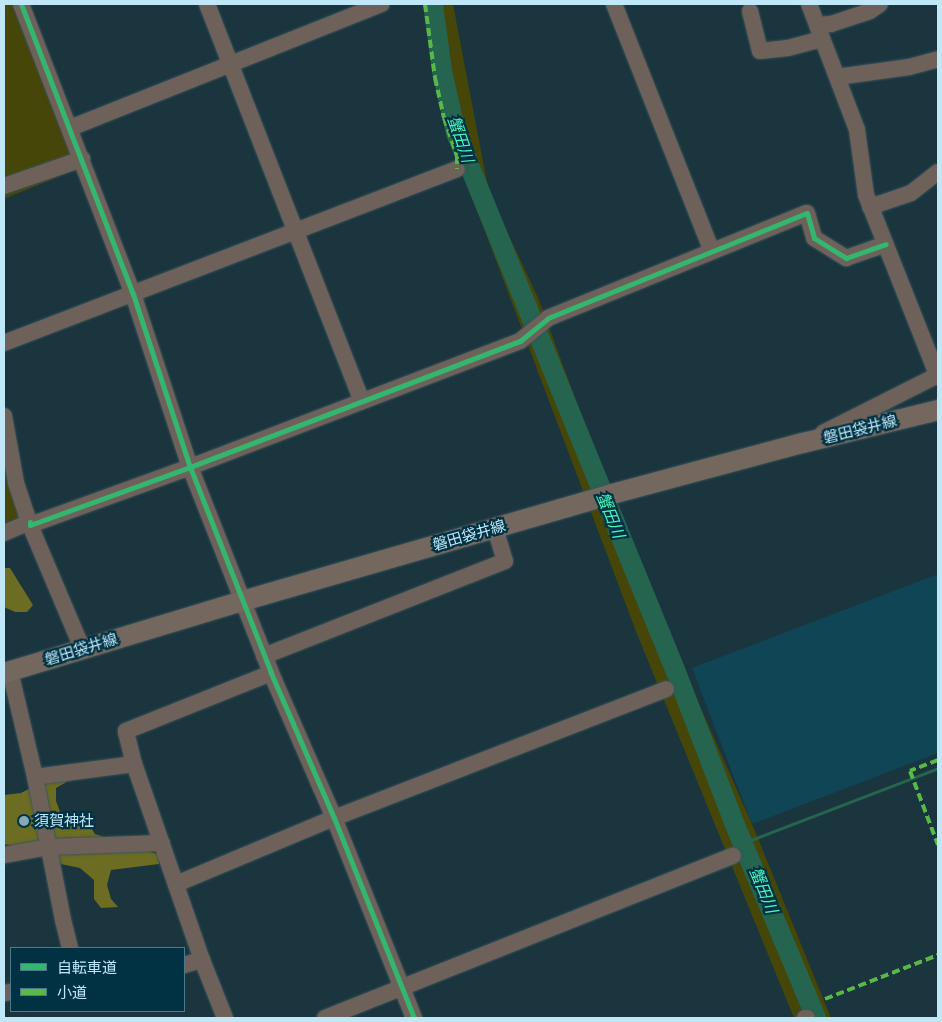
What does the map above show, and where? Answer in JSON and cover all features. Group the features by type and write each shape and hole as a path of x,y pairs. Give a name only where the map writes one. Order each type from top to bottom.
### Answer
{"main road":[{"name":"磐田袋井線","path":"7,672 242,600 612,494 803,443 938,410"}],"street":[{"path":"21,4 133,294 190,468 264,656 334,818 414,1018"},
{"path":"207,4 362,401"},
{"path":"70,128 230,62 381,4"},
{"path":"614,4 712,251"},
{"path":"803,443 938,376 870,207 866,195 858,130 808,4"},
{"path":"750,11 760,51 788,48 820,32 831,24 870,11 880,4"},
{"path":"837,78 909,67 938,60"},
{"path":"4,186 82,159"},
{"path":"4,344 296,229 457,169"},
{"path":"870,207 911,193 938,172"},
{"path":"4,533 190,468 520,341 548,318 807,213 814,238 846,258 886,244"},
{"path":"4,416 5,439 16,484 30,523 82,648"},
{"path":"264,656 505,561 495,528"},
{"path":"7,672 35,776 70,947"},
{"path":"225,1018 202,960 134,764 126,731 271,673"},
{"path":"176,884 334,818 666,689"},
{"path":"35,776 134,764"},
{"path":"4,855 49,847 162,843"},
{"path":"325,1018 733,856"},
{"path":"185,965 202,960"}],"shaded area":[{"path":"4,4 20,4 85,166 4,199"},
{"path":"426,4 453,4 489,193 539,300 629,545 755,831 831,1018 794,1018 637,634 457,157 444,116"},
{"path":"4,439 23,516 4,524"},
{"path":"4,568 10,568 33,605 27,612 15,612 4,607"},
{"path":"938,574 938,753 752,824 692,668"},
{"path":"70,780 56,788 56,801 62,817 86,820 95,834 160,855 159,864 111,870 107,885 111,899 118,907 101,908 94,899 94,880 80,868 61,864 57,854 4,844 4,795 21,793 37,785"}],"waterway":[{"name":"蟹田川","path":"433,4 442,71 456,133 676,672 735,825 816,1018"},
{"path":"743,843 938,768"}],"marked path":[{"path":"425,4 435,78 444,118 457,156 457,169"},
{"path":"938,760 910,771 938,845"},
{"path":"825,999 938,955"}],"cycle path":[{"path":"21,4 133,294 190,467 271,673 334,818 414,1018"},
{"path":"30,522 30,525 190,467 520,341 548,318 807,213 814,238 846,258 886,244"}],"place":[{"name":"須賀神社","path":"24,821"}]}
